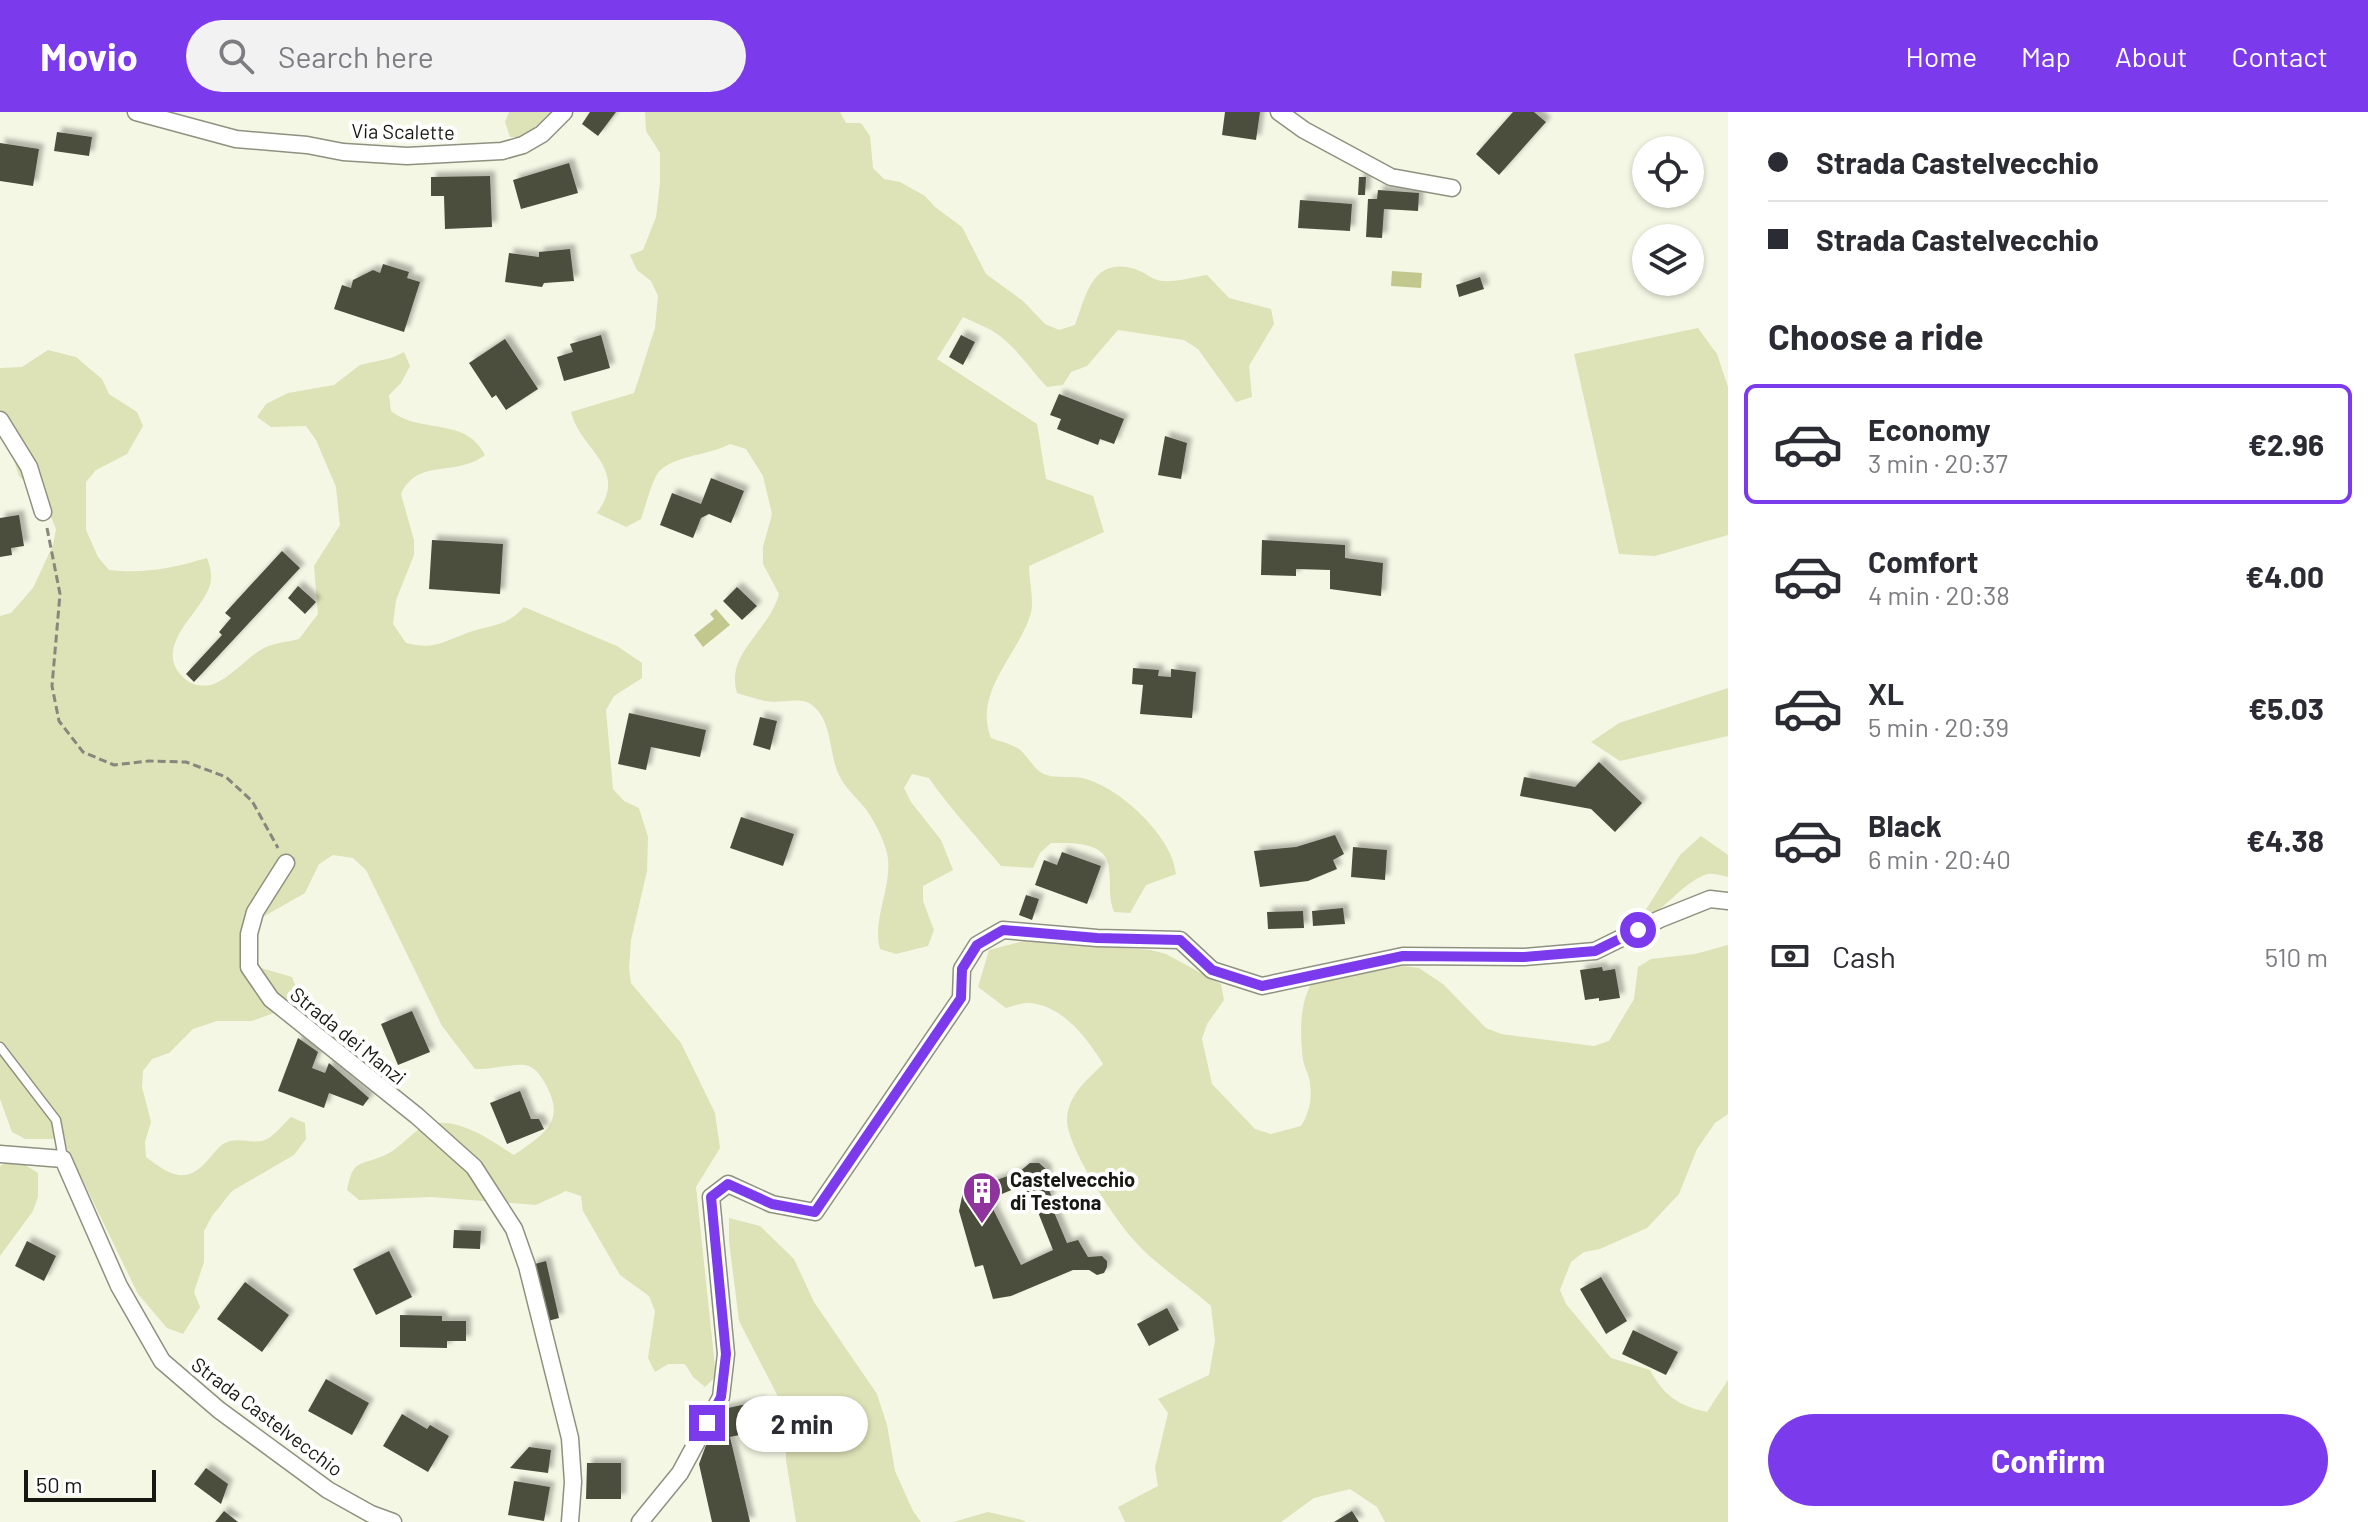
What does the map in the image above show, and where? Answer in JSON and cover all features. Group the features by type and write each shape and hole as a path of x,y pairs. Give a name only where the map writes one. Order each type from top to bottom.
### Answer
{"street":[{"name":"Via Scalette","path":"136,112 236,139 407,156 502,151 523,145 542,134 564,112"},
{"path":"1279,112 1304,130 1391,177 1452,188"},
{"path":"0,420 29,467 43,512"},
{"name":"Strada dei Manzi","path":"286,863 255,912 249,934 249,967 261,988 279,1007 417,1116 474,1167 514,1229 527,1266 570,1438 573,1482 570,1522"},
{"path":"640,1522 680,1473 721,1397 726,1354 711,1197 728,1184 772,1204 815,1212 961,998 962,969 977,945 1003,930 1097,938 1180,940 1212,970 1262,986 1403,956 1524,957 1595,951 1710,899 1728,901"},
{"path":"0,1154 63,1159"},
{"name":"Strada Castelvecchio","path":"63,1159 119,1286 162,1361 219,1410 328,1490 371,1514 393,1522"}],"lane":[{"path":"0,1047 56,1120 63,1159"}],"path":[{"path":"43,512 60,594 52,686 59,721 83,752 114,765 149,761 186,762 226,777 252,801 286,863"}],"shaded area":[{"path":"509,112 551,112 525,137 510,137 505,122"},
{"path":"645,112 840,112 846,123 861,123 870,136 873,168 884,179 900,182 925,196 962,227 986,274 1023,301 1045,324 1059,330 1075,325 1087,291 1100,273 1121,266 1163,281 1207,275 1229,298 1271,309 1274,324 1249,366 1252,397 1236,402 1198,349 1184,340 1118,330 1087,366 1071,372 1063,385 1047,387 1004,339 963,317 937,359 1037,424 1046,479 1093,496 1104,532 1029,566 1030,616 992,690 987,721 991,738 1019,749 1040,772 1097,783 1127,802 1155,829 1173,860 1176,874 1146,885 1130,913 1114,912 1107,860 1095,848 1051,843 1040,853 1033,868 1001,866 929,778 912,774 904,788 911,802 941,840 953,870 923,886 923,901 934,930 928,946 896,954 880,949 878,927 887,882 887,853 872,819 839,775 822,717 817,709 804,701 771,702 737,693 735,679 742,654 767,620 779,594 763,564 763,547 772,514 763,476 746,449 730,444 678,460 661,469 649,492 641,519 626,527 597,513 606,497 606,471 571,412 634,393 655,328 658,296 651,281 637,270 630,255 643,250 656,217 660,183 660,153 646,131"},
{"path":"1392,271 1422,273 1421,288 1391,286"},
{"path":"1698,328 1717,354 1728,387 1728,535 1655,556 1619,554 1574,354"},
{"path":"48,350 76,357 102,379 109,394 137,412 143,426 127,454 96,470 86,482 86,530 98,557 109,570 135,571 207,558 211,573 209,588 174,645 176,668 192,683 203,686 214,684 264,648 299,639 318,614 314,566 340,525 336,487 316,440 306,426 271,427 257,417 266,404 288,393 334,385 360,365 404,352 410,366 401,383 389,395 391,411 416,423 466,435 485,455 462,466 427,471 408,483 401,494 414,540 414,555 396,600 393,624 406,643 424,646 438,644 504,622 524,607 617,646 642,663 642,678 614,696 606,710 613,789 624,801 639,808 648,837 647,871 631,940 631,983 681,1043 715,1113 720,1148 696,1187 716,1376 705,1387 693,1377 685,1364 668,1364 655,1372 648,1358 655,1311 649,1296 620,1275 583,1211 581,1196 566,1191 536,1205 431,1197 359,1200 347,1190 358,1165 389,1153 423,1127 435,1123 459,1125 514,1155 542,1134 554,1110 547,1087 532,1068 521,1065 475,1069 442,1026 366,870 353,858 333,855 319,864 305,893 254,922 250,953 261,968 292,977 298,992 293,1006 252,1021 217,1021 193,1029 169,1053 152,1059 143,1071 142,1087 151,1122 145,1142 146,1157 169,1172 191,1174 229,1141 267,1139 291,1117 305,1123 306,1139 294,1155 232,1191 212,1216 204,1231 204,1262 194,1292 200,1307 183,1334 167,1328 138,1294 68,1150 58,1139 25,1139 12,1132 0,1099 0,616 11,613 33,588 53,545 56,529 44,500 19,476 4,429 0,426 0,368 22,367"},
{"path":"716,609 730,625 703,647 694,635 714,619 710,614"},
{"path":"1728,688 1728,736 1620,761 1591,742 1619,723"},
{"path":"1701,836 1728,855 1728,877 1710,874 1700,877 1647,919 1638,924 1633,921 1647,908 1680,855"},
{"path":"1024,941 1151,950 1166,954 1221,984 1224,1000 1207,1024 1202,1039 1212,1084 1255,1129 1271,1134 1301,1126 1309,1109 1310,1084 1303,1060 1301,1031 1302,1011 1311,984 1403,966 1419,968 1443,984 1486,1028 1501,1034 1594,1046 1609,1041 1634,999 1638,967 1651,959 1695,954 1728,945 1728,1114 1715,1123 1697,1149 1679,1194 1647,1228 1600,1249 1584,1252 1571,1262 1560,1290 1566,1304 1611,1358 1650,1370 1661,1387 1680,1403 1707,1412 1728,1380 1728,1522 1385,1522 1377,1507 1350,1489 1314,1498 1281,1522 1125,1522 1118,1507 1158,1486 1155,1468 1168,1413 1158,1399 1209,1375 1215,1341 1211,1306 1131,1237 1113,1214 1074,1146 1067,1119 1068,1110 1079,1088 1103,1064 1090,1044 1073,1025 1054,1011 1028,1003 1006,1008 978,987 989,950"},
{"path":"22,1163 38,1173 38,1197 33,1211 0,1256 0,1166"},
{"path":"729,1218 760,1226 794,1259 814,1302 877,1394 887,1425 895,1471 921,1522 796,1522 786,1460 786,1412 739,1321"},
{"path":"988,1512 1022,1520 1026,1522 953,1522"}],"building":[{"path":"590,112 616,112 598,136 582,124"},
{"path":"1225,112 1260,112 1256,140 1222,135"},
{"path":"1513,112 1534,112 1546,122 1499,175 1476,154"},
{"path":"57,132 92,137 89,156 54,151"},
{"path":"0,143 39,149 33,186 0,181"},
{"path":"569,163 578,193 521,209 513,180"},
{"path":"490,176 492,227 445,229 444,196 431,196 431,177"},
{"path":"1359,177 1366,177 1365,195 1358,195"},
{"path":"1378,190 1419,193 1418,211 1384,209 1382,238 1366,237 1368,199 1377,199"},
{"path":"1300,200 1352,204 1350,231 1298,228"},
{"path":"570,249 574,281 544,283 542,287 505,282 509,253 539,257 539,252"},
{"path":"383,264 409,272 407,278 420,282 404,332 334,309 342,285 351,288 353,280 373,270 380,273"},
{"path":"1480,277 1484,289 1459,297 1456,285"},
{"path":"601,335 610,368 564,381 557,357 573,352 570,344"},
{"path":"961,335 975,342 963,365 949,357"},
{"path":"505,339 538,389 506,410 496,395 492,398 469,363"},
{"path":"1059,394 1124,419 1114,444 1100,439 1098,445 1057,429 1061,419 1050,415"},
{"path":"1165,436 1187,443 1181,479 1158,475"},
{"path":"711,478 744,491 731,523 709,514 701,518 693,538 660,525 672,493 701,504"},
{"path":"19,515 24,546 11,548 12,555 0,557 0,518"},
{"path":"432,540 503,544 500,594 429,589"},
{"path":"1262,540 1345,545 1345,558 1383,563 1381,596 1330,589 1330,570 1296,569 1296,576 1261,575"},
{"path":"282,551 300,568 194,682 186,674 222,635 219,632 231,618 225,613"},
{"path":"298,586 316,602 305,614 288,598"},
{"path":"737,587 757,606 742,620 723,601"},
{"path":"1133,668 1159,670 1158,676 1171,677 1171,669 1196,672 1192,718 1140,714 1143,685 1132,684"},
{"path":"629,713 706,730 700,757 651,747 646,770 618,764"},
{"path":"760,717 777,721 770,750 753,745"},
{"path":"1599,762 1642,803 1615,832 1591,809 1520,796 1524,777 1575,787"},
{"path":"741,817 794,834 783,866 730,848"},
{"path":"1335,835 1344,854 1333,860 1337,869 1308,881 1260,887 1254,851 1296,847"},
{"path":"1353,847 1387,850 1385,880 1351,877"},
{"path":"1062,852 1101,866 1087,904 1035,885 1044,860 1057,865"},
{"path":"1026,895 1039,899 1032,920 1019,915"},
{"path":"1343,908 1345,924 1313,926 1312,911"},
{"path":"1303,911 1304,928 1268,929 1267,912"},
{"path":"1602,967 1603,971 1615,969 1620,998 1585,1000 1580,970"},
{"path":"412,1011 430,1052 398,1065 381,1024"},
{"path":"298,1038 318,1052 312,1068 325,1073 329,1063 369,1098 363,1106 329,1093 324,1108 278,1091"},
{"path":"520,1091 531,1119 539,1119 544,1129 507,1144 490,1103"},
{"name":"Castelvecchio di Testona","path":"1030,1163 1039,1163 1047,1170 1051,1195 1048,1198 1067,1243 1078,1240 1088,1257 1102,1256 1107,1261 1104,1273 1097,1275 1089,1270 1073,1270 1011,1296 993,1299 983,1265 975,1267 959,1211 963,1192 1019,1172","holes":["1021,1186 1032,1197 1053,1250 1021,1265 994,1211 992,1198"]},
{"path":"454,1230 481,1231 480,1249 453,1248"},
{"path":"27,1241 56,1256 44,1281 15,1266"},
{"path":"389,1251 412,1297 376,1315 353,1269"},
{"path":"546,1261 559,1318 544,1322 531,1265"},
{"path":"1601,1277 1627,1321 1606,1334 1580,1289"},
{"path":"245,1282 289,1315 262,1352 217,1319"},
{"path":"1167,1308 1179,1330 1149,1346 1137,1324"},
{"path":"400,1315 442,1316 442,1321 466,1321 466,1341 447,1341 447,1348 400,1347"},
{"path":"1633,1330 1678,1352 1666,1375 1622,1354"},
{"path":"326,1379 369,1403 352,1435 308,1411"},
{"path":"760,1401 767,1429 730,1437 750,1522 712,1522 699,1464 719,1410"},
{"path":"402,1414 427,1429 430,1425 449,1436 428,1472 383,1446"},
{"path":"529,1447 551,1450 548,1473 510,1468"},
{"path":"587,1463 621,1463 621,1499 586,1499"},
{"path":"206,1468 228,1484 221,1504 194,1484"},
{"path":"514,1481 550,1487 544,1521 508,1515"},
{"path":"224,1511 238,1522 215,1522"},
{"path":"1352,1511 1359,1522 1334,1522"}],"place":[{"name":"Castelvecchio di Testona","path":"982,1225"}],"route":[{"path":"707,1423 721,1397 726,1354 711,1197 728,1184 772,1204 815,1212 961,998 962,969 977,945 1003,930 1097,938 1180,940 1212,970 1262,986 1403,956 1524,957 1595,951 1638,930"}]}
